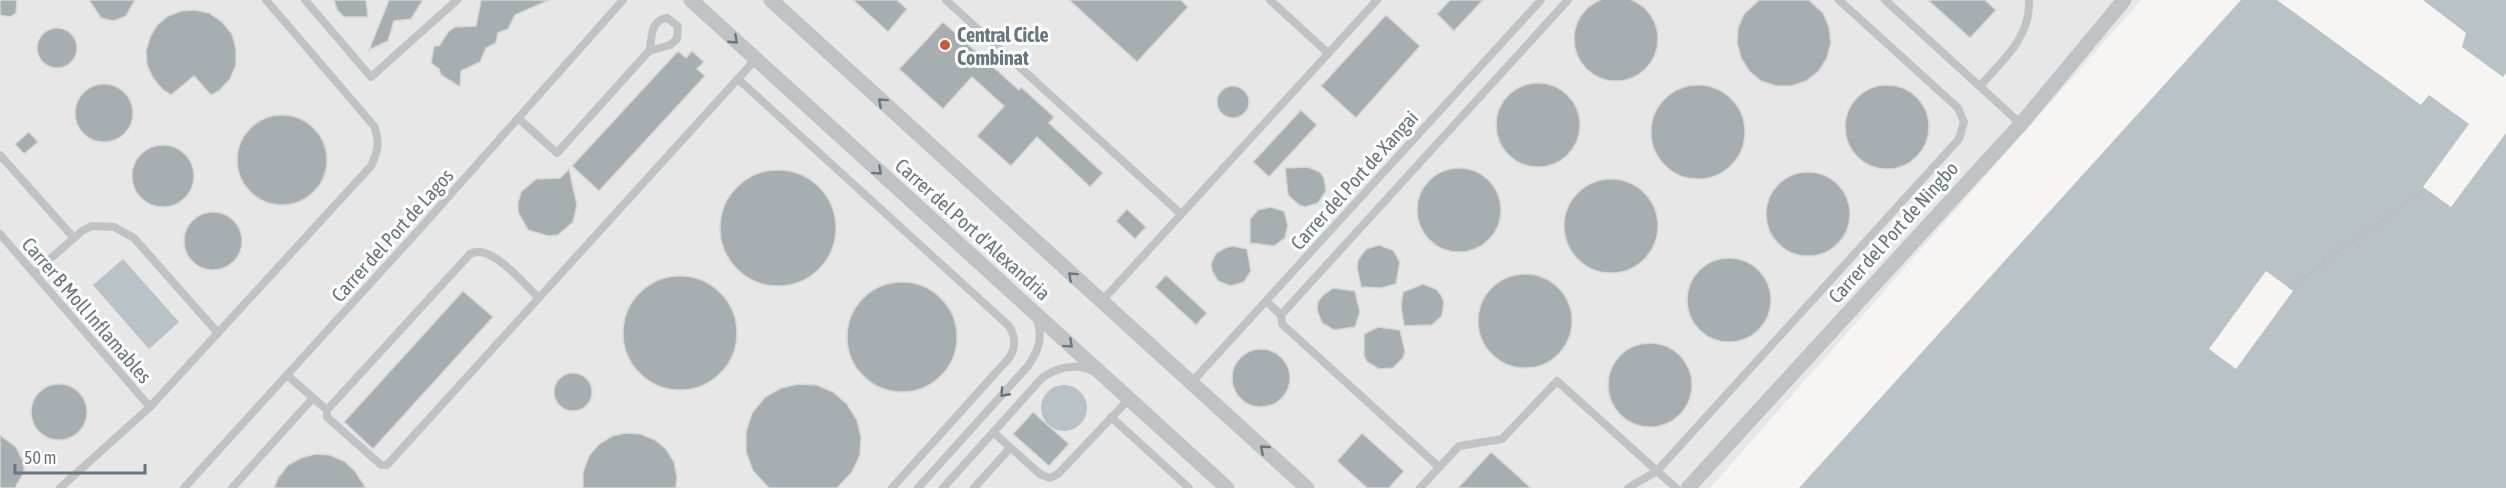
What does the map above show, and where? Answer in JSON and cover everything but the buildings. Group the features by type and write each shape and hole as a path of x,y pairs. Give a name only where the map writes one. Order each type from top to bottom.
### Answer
{"street":[{"name":"Carrer del Port d'Alexandria","path":"691,0 1227,488"},
{"name":"Carrer del Port d'Alexandria","path":"771,0 1307,488"},
{"name":"Carrer del Port de Ningbo","path":"1688,488 2020,124 2124,0"}],"lane":[{"path":"60,488 150,407 370,166 378,147 378,136 374,126 266,0"},
{"path":"305,0 371,77 457,0"},
{"path":"946,0 1181,214"},
{"path":"1270,0 1328,53"},
{"path":"1101,302 1377,0"},
{"name":"Carrer del Port de Xangai","path":"1191,383 1541,0"},
{"path":"1281,315 1568,0"},
{"path":"1628,488 1657,471 1959,139 1963,131 1963,115 1958,108 1839,0"},
{"path":"1885,0 2020,124"},
{"path":"1980,86 2020,40 2028,21 2029,0"},
{"name":"Carrer del Port de Lagos","path":"184,488 624,1"},
{"path":"518,118 558,153 649,51 674,42 679,30 675,22 667,18 655,23 649,51"},
{"path":"539,298 494,256 481,250 475,251 327,410 327,417 381,465 387,465 539,298 738,79 755,60"},
{"path":"738,79 1009,326 1014,334 1015,342 1009,358 892,488"},
{"path":"0,155 74,238"},
{"path":"34,273 74,238 92,226 114,227 134,238 218,333"},
{"name":"Carrer B Moll Inflamables","path":"0,234 150,407"},
{"path":"1266,301 1281,315 1282,324 1439,467"},
{"path":"918,488 1035,357 1041,339 1040,330 1029,308"},
{"path":"943,488 1042,378 1052,371 1075,366 1102,374"},
{"path":"287,375 327,410"},
{"path":"1419,488 1459,446 1502,439 1557,381 1676,488"},
{"path":"232,488 313,398"},
{"path":"993,432 1040,474 1050,478 1058,474 1129,399"},
{"path":"1111,417 1189,488"},
{"path":"974,488 1010,448"}],"path":[{"path":"2289,288 2425,189"}],"shaded area":[{"path":"0,0 2141,0 1710,488 0,488"},
{"path":"2241,0 2277,0 2421,105 2429,95 2469,124 2423,187 2451,207 2506,133 2506,488 1799,488"},
{"path":"2423,0 2506,0 2506,73 2503,77 2462,47 2466,33"},
{"path":"123,259 179,322 149,349 93,285"},
{"path":"1064,385 1073,386 1081,391 1086,399 1086,417 1081,425 1073,430 1064,431 1055,430 1047,425 1042,417 1041,408 1042,399 1047,391 1055,386"}],"pier":[{"path":"2266,271 2293,291 2236,369 2209,349"}],"place":[{"name":"Central Cicle Combinat","path":"945,45"}]}
